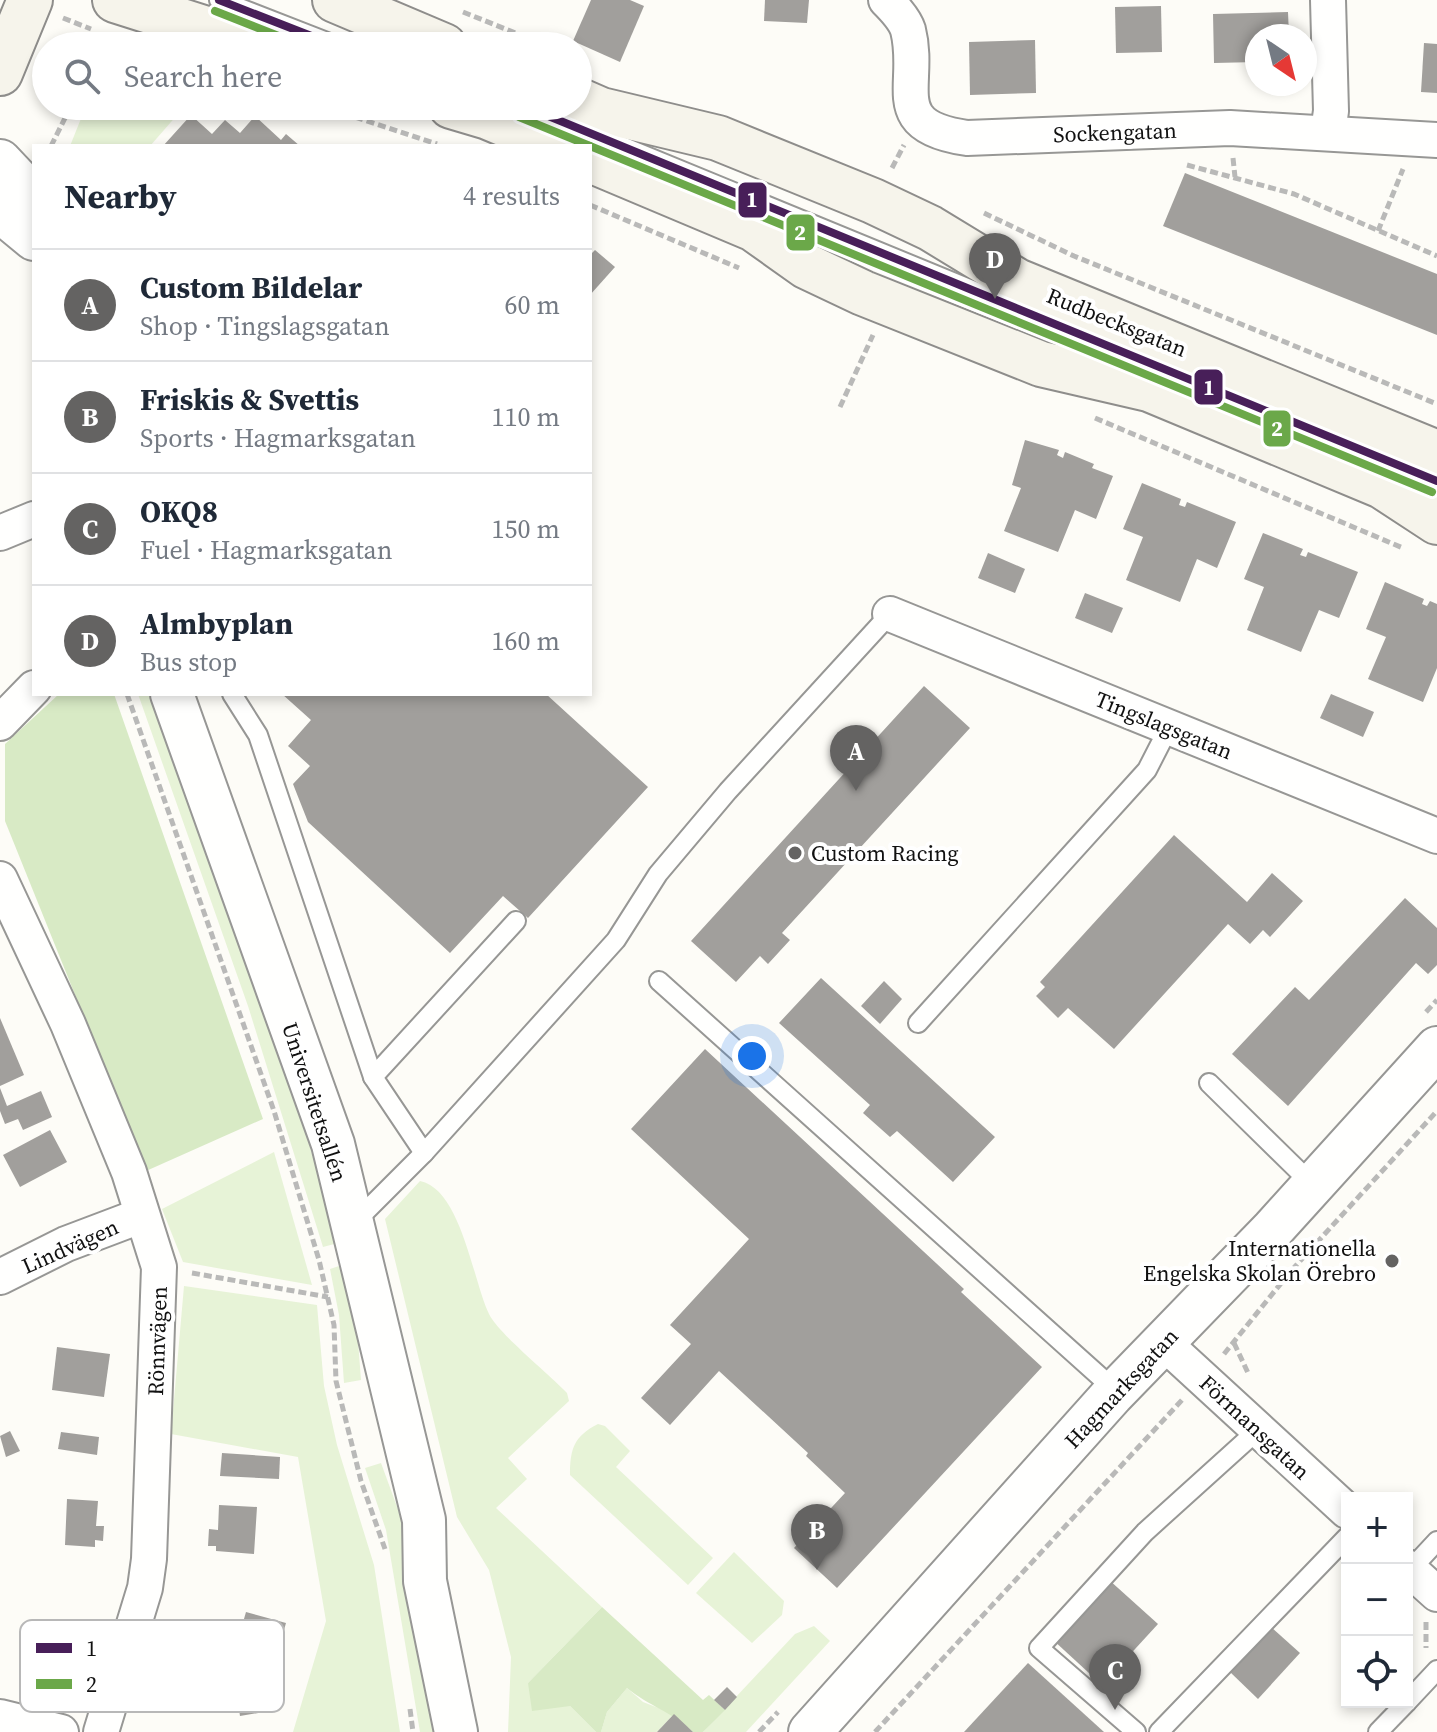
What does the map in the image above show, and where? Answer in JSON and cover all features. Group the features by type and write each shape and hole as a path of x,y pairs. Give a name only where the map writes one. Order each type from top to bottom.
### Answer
{"main road":[{"path":"0,73 30,0"},
{"path":"335,0 446,26"},
{"path":"109,16 190,32"},
{"name":"Rudbecksgatan","path":"592,106 718,138 930,228 1017,281 1437,453"},
{"path":"495,120 552,144"},
{"path":"592,161 754,229 806,266 863,293 1041,364 1163,395 1382,486 1437,522"}],"street":[{"path":"1328,0 1331,111 1328,132"},
{"path":"892,2 908,29 910,101 921,122"},
{"name":"Sockengatan","path":"921,122 938,134 967,138 1230,128 1424,138"},
{"path":"0,161 32,195"},
{"path":"0,211 32,237"},
{"path":"0,533 32,520"},
{"name":"Tingslagsgatan","path":"890,614 1437,836"},
{"path":"0,723 32,690"},
{"name":"Universitetsallén","path":"173,696 333,1144 424,1520 449,1572 485,1732"},
{"name":"Rönnvägen","path":"0,879 74,1038 129,1172 140,1216 159,1267 149,1559 145,1588 135,1620"},
{"name":"Hagmarksgatan","path":"810,1732 1116,1391 1313,1185 1437,1048"},
{"name":"Lindvägen","path":"0,1277 66,1244 140,1216"},
{"name":"Förmansgatan","path":"1164,1343 1341,1505"},
{"name":"Universitetsallén","path":"424,1520 425,1581 456,1732"},
{"path":"1413,1575 1430,1604"},
{"name":"Rönnvägen","path":"101,1732 107,1712"},
{"path":"0,1717 61,1732"}],"lane":[{"path":"219,0 301,32"},
{"path":"558,120 1437,481"},
{"path":"353,1224 424,1153 616,940 658,874 728,791 890,614"},
{"path":"233,696 258,735 373,1077 424,1153"},
{"path":"918,1023 1147,770 1169,727"},
{"path":"373,1077 516,921"},
{"path":"659,981 1116,1391"},
{"path":"1209,1083 1313,1185"},
{"path":"1136,1732 1039,1648 1145,1532 1259,1429"},
{"path":"1413,1564 1437,1541"},
{"path":"1159,1732 1341,1543"},
{"path":"1413,1693 1432,1663"},
{"path":"1378,1732 1401,1708"}],"path":[{"path":"446,26 477,32"},
{"path":"52,144 64,120"},
{"path":"363,120 436,144"},
{"path":"888,176 921,122"},
{"path":"1160,131 1167,151 1181,163 1283,190 1437,256"},
{"path":"1378,231 1402,173 1424,138"},
{"path":"840,407 876,329"},
{"path":"128,696 274,1111 328,1297 334,1325 336,1381 361,1481 377,1519 385,1550"},
{"path":"875,1732 1202,1378 1290,1272 1437,1111"},
{"path":"159,1267 328,1297"},
{"path":"1430,1604 1432,1663"},
{"path":"410,1705 413,1732"}],"green space":[{"path":"80,120 173,120 152,144 71,144"},
{"path":"57,696 115,696 263,1119 146,1171 5,821 5,744"},
{"path":"139,696 155,696 307,1137 338,1243 323,1247 248,1006"},
{"path":"274,1152 312,1285 183,1262 162,1209"},
{"path":"420,1181 434,1188 456,1218 483,1299 494,1322 567,1393 569,1401 508,1458 527,1479 496,1508 602,1607 528,1683 570,1706 596,1732 508,1732 511,1657 489,1570 457,1517 385,1219"},
{"path":"345,1264 356,1315 361,1380 344,1383 339,1315 330,1269"},
{"path":"184,1286 317,1305 324,1386 337,1445 374,1565 400,1732 293,1732 326,1621 298,1457 171,1434"},
{"path":"598,1424 605,1426 630,1451 616,1467 713,1558 688,1585 570,1475 575,1444"},
{"path":"381,1463 403,1523 442,1732 420,1732 386,1530 365,1468"},
{"path":"734,1552 784,1601 782,1615 752,1643 696,1593"},
{"path":"602,1607 703,1700 709,1695 725,1710 703,1732 693,1732 627,1688 607,1712 601,1732 596,1732 570,1706 532,1711 528,1683"},
{"path":"814,1626 830,1641 746,1732 703,1732 795,1634"},
{"path":"627,1688 643,1702 674,1714 657,1732 601,1732 607,1712"}],"building":[{"path":"591,0 630,0 644,6 620,62 592,49 592,32 577,32"},
{"path":"765,0 809,0 807,23 764,21"},
{"path":"1161,6 1162,52 1116,53 1115,7"},
{"path":"1288,12 1288,24 1245,24 1245,62 1214,63 1213,14"},
{"path":"1035,40 1036,93 970,95 969,42"},
{"path":"1424,43 1437,44 1437,93 1421,92"},
{"path":"186,120 197,120 212,134 225,120 240,133 251,120 259,120 281,140 286,134 298,144 165,144"},
{"path":"1185,173 1437,274 1437,335 1163,226"},
{"path":"595,250 615,267 592,293 592,253"},
{"path":"1025,440 1059,450 1057,455 1063,458 1065,452 1113,476 1096,519 1075,510 1058,552 1004,531 1021,488 1012,485"},
{"path":"1142,483 1181,499 1179,505 1185,507 1187,502 1236,522 1217,568 1197,559 1180,602 1126,580 1143,537 1123,529"},
{"path":"1263,533 1303,549 1300,555 1306,557 1308,552 1358,572 1339,618 1319,610 1301,652 1247,630 1264,587 1244,579"},
{"path":"988,553 1025,569 1015,593 978,578"},
{"path":"1385,582 1424,599 1422,604 1427,606 1430,601 1437,604 1437,668 1423,702 1368,679 1386,637 1366,629"},
{"path":"1085,593 1123,608 1112,633 1075,618"},
{"path":"924,686 970,728 782,933 790,940 768,964 760,956 736,982 691,941"},
{"path":"1331,694 1374,712 1363,737 1320,718"},
{"path":"284,696 548,696 648,787 528,918 503,896 450,953 308,822 293,784 310,766 288,746 311,720"},
{"path":"1174,835 1247,902 1272,873 1303,901 1270,937 1263,930 1250,944 1228,924 1114,1049 1068,1008 1058,1018 1036,996 1045,987 1040,982"},
{"path":"1405,898 1437,928 1437,965 1428,974 1416,963 1288,1106 1232,1054 1295,987 1309,1000"},
{"path":"821,978 995,1137 953,1182 897,1131 890,1137 863,1113 870,1105 779,1023"},
{"path":"884,981 902,999 880,1024 861,1006"},
{"path":"0,1018 24,1075 0,1086"},
{"path":"705,1049 964,1289 961,1292 1042,1367 837,1588 794,1548 845,1493 806,1456 808,1453 719,1371 670,1425 641,1398 691,1344 670,1325 749,1239 631,1129"},
{"path":"0,1088 7,1106 41,1091 52,1117 23,1130 18,1119 5,1124 0,1111"},
{"path":"50,1130 67,1162 20,1187 3,1155"},
{"path":"57,1347 110,1354 104,1397 52,1390"},
{"path":"10,1431 20,1451 6,1457 0,1436"},
{"path":"61,1432 99,1437 97,1455 58,1449"},
{"path":"222,1453 280,1457 279,1479 220,1476"},
{"path":"67,1499 98,1501 96,1526 104,1526 103,1541 95,1540 95,1547 65,1545"},
{"path":"219,1505 257,1507 254,1554 216,1551 216,1546 208,1546 209,1529 218,1530"},
{"path":"1108,1579 1158,1624 1102,1685 1052,1639"},
{"path":"246,1612 275,1620 244,1620"},
{"path":"1271,1627 1300,1653 1258,1699 1230,1672"},
{"path":"1028,1663 1104,1732 964,1732"},
{"path":"727,1687 737,1697 725,1710 714,1700"},
{"path":"239,1712 264,1712 240,1716"},
{"path":"674,1714 693,1732 657,1732"}],"transit line":[{"name":"1","path":"219,0 301,32"},
{"name":"2","path":"215,11 268,32"},
{"name":"2","path":"526,120 585,144"},
{"name":"1","path":"558,120 1437,481"},
{"name":"2","path":"592,147 1432,492"}],"place":[{"name":"Almbyplan","path":"995,299"},
{"name":"Custom Bildelar","path":"856,791"},
{"name":"Custom Racing","path":"795,853"},
{"name":"Internationella Engelska Skolan Örebro","path":"1392,1261"},
{"name":"Friskis & Svettis","path":"817,1570"},
{"name":"OKQ8","path":"1115,1710"}]}
